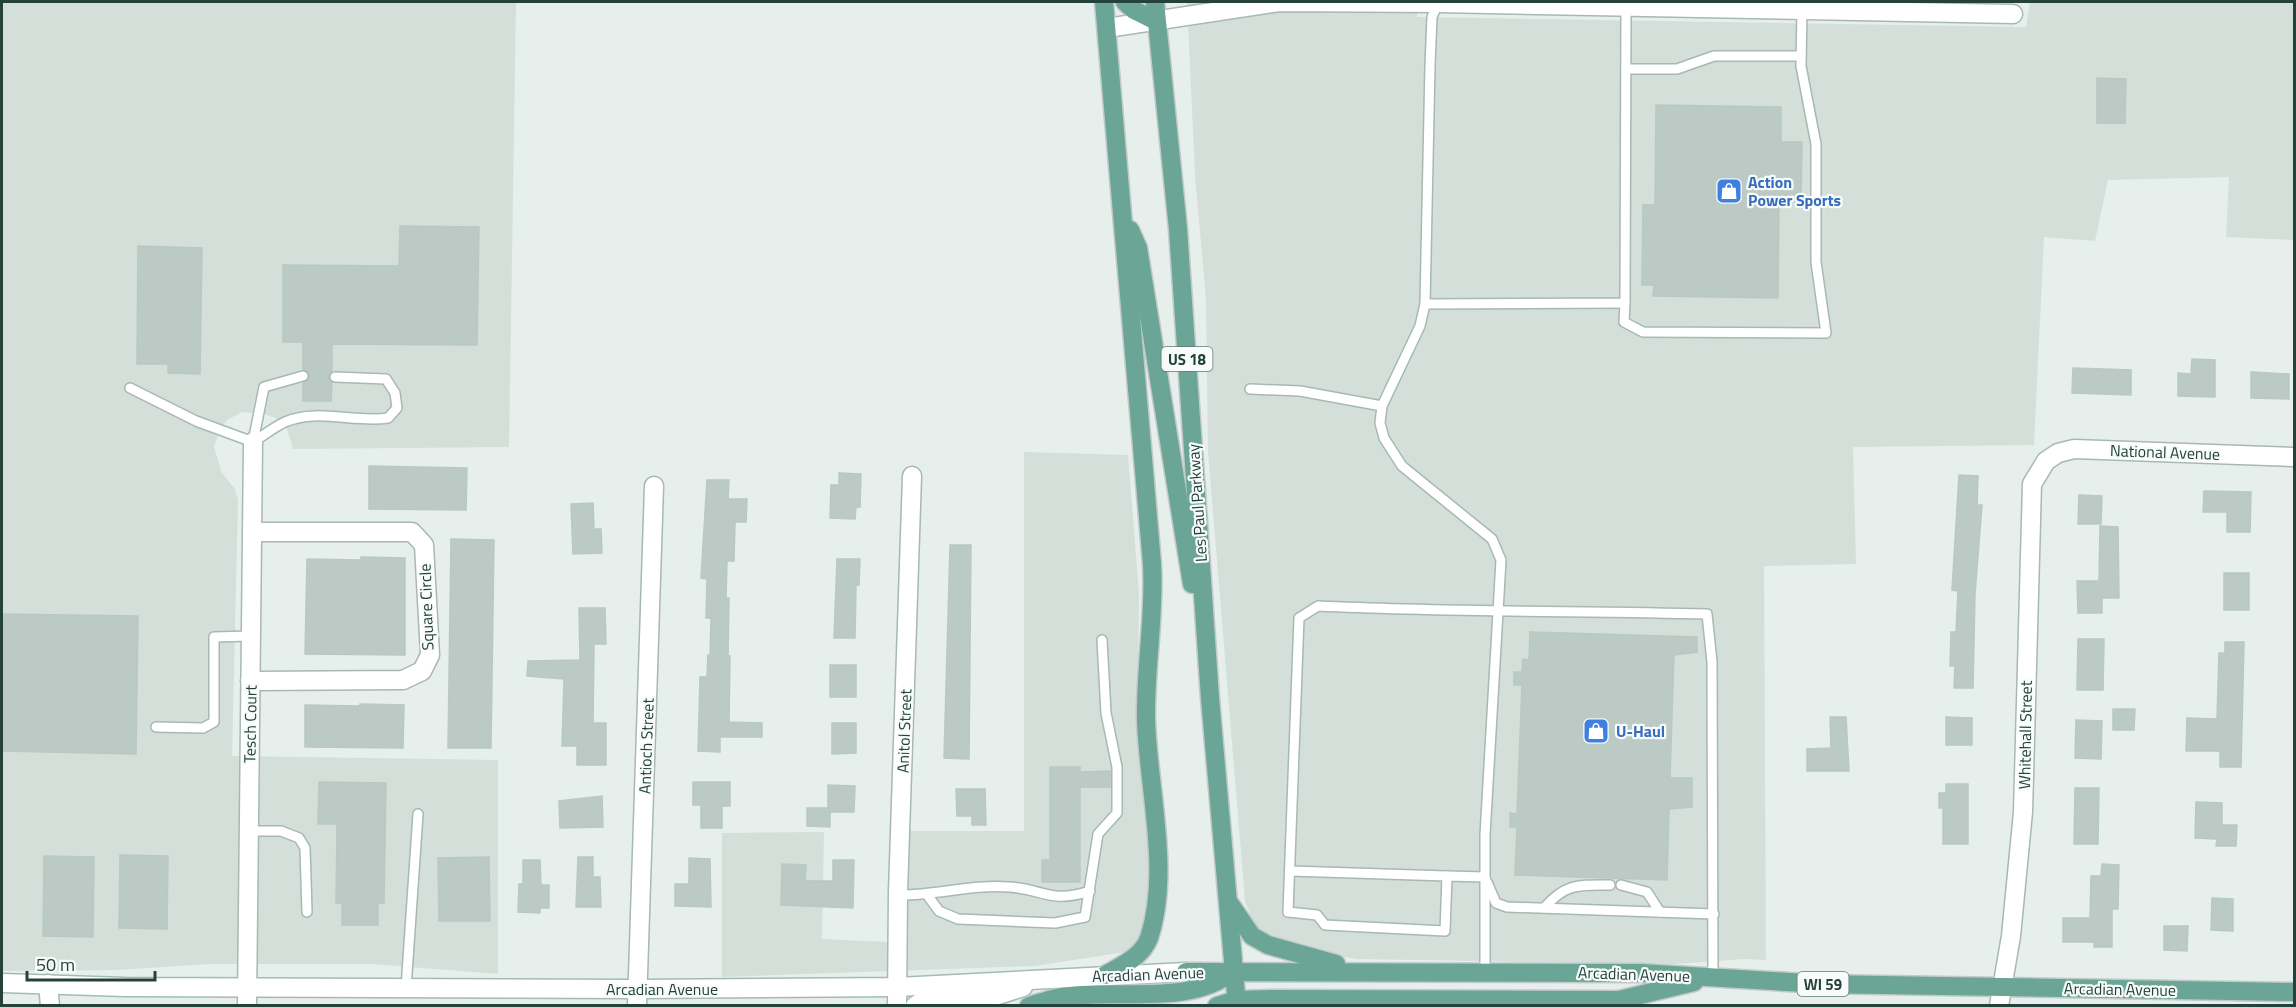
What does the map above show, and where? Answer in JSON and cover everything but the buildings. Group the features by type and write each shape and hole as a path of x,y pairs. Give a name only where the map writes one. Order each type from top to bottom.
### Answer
{"main road":[{"name":"US 18","path":"1104,2 1154,592 1146,718 1158,865 1157,896 1145,946 1134,958 1105,975"},
{"path":"1125,2 1134,10 1156,21"},
{"name":"Les Paul Parkway","path":"1155,2 1178,229 1210,698 1237,1003"},
{"path":"1123,215 1138,248 1210,698"},
{"path":"1229,902 1252,936 1268,945 1358,971"},
{"name":"Arcadian Avenue","path":"1186,972 1212,995 1234,970 1641,973 1821,984 2295,992"},
{"name":"WI 59","path":"1212,995 1237,1003 1619,1000 1713,978"},
{"path":"1029,1005 1061,997 1212,995"}],"street":[{"path":"1107,28 1279,2 1438,2 2013,14"},
{"name":"Tesch Court","path":"248,996 253,442"},
{"name":"National Avenue","path":"2042,466 2058,453 2074,449 2295,457"},
{"name":"Whitehall Street","path":"1999,1005 2011,936 2023,812 2029,536 2032,484 2042,466"},
{"name":"Anitol Street","path":"897,1005 898,895 912,476"},
{"name":"Antioch Street","path":"637,997 654,486"},
{"name":"Square Circle","path":"250,681 403,680 422,671 430,655 424,545 412,532 253,532"},
{"name":"Arcadian Avenue","path":"2,983 248,996 406,988 637,997 898,987 1186,972"},
{"path":"915,1005 921,1002 989,998 1051,979"},
{"path":"48,984 50,1005"}],"lane":[{"path":"1438,2 1432,26 1425,304 1420,326 1382,406 1380,423 1384,438 1402,466 1492,539 1501,560 1485,835 1485,971"},
{"path":"1626,6 1624,322 1643,332 1826,333 1816,262 1816,144 1801,56 1802,9"},
{"path":"1626,69 1677,69 1714,56 1801,56"},
{"path":"1425,304 1625,303"},
{"path":"253,442 264,387 303,376"},
{"path":"253,442 285,422 316,416 368,421 388,418 397,408 395,393 386,380 335,378"},
{"path":"130,388 196,421 253,442"},
{"path":"1250,389 1300,391 1382,406"},
{"path":"1447,876 1445,931 1326,925 1317,915 1288,912 1299,618 1318,606 1463,612 1499,609 1707,614 1712,662 1713,978"},
{"path":"156,727 203,728 214,722 214,637 251,636"},
{"path":"928,896 939,911 958,919 1055,923 1085,917 1098,834 1117,813 1117,766 1106,713 1102,640"},
{"path":"406,988 418,814"},
{"path":"248,831 281,831 299,838 305,848 307,912"},
{"path":"1290,871 1485,877"},
{"path":"1485,877 1496,903 1506,907 1714,914"},
{"path":"1545,908 1559,892 1576,885 1610,885"},
{"path":"1621,885 1647,892 1660,912"},
{"path":"898,895 928,896 946,890 1010,887 1042,896 1070,898 1090,891"}],"shaded area":[{"path":"2,2 516,2 509,447 293,449 287,429 278,419 264,414 242,412 227,420 220,429 214,447 222,473 235,489 238,500 232,756 498,760 498,974 372,964 210,964 116,970 2,971"},
{"path":"1187,2 1419,2 1417,17 2026,27 2030,2 2294,2 2294,240 2226,237 2229,177 2108,180 2095,241 2044,237 2034,445 1853,447 1856,564 1764,566 1766,960 1744,959 1675,964 1356,959 1324,953 1264,934 1254,924 1245,901 1208,451 1206,299 1195,175"},
{"path":"1024,452 1128,455 1139,593 1138,675 1151,868 1147,920 1137,944 1125,952 1035,966 722,977 722,833 824,832 822,939 886,942 905,940 908,831 1024,831"}],"place":[{"name":"Action Power Sports","path":"1729,191"},
{"name":"U-Haul","path":"1596,731"}]}
